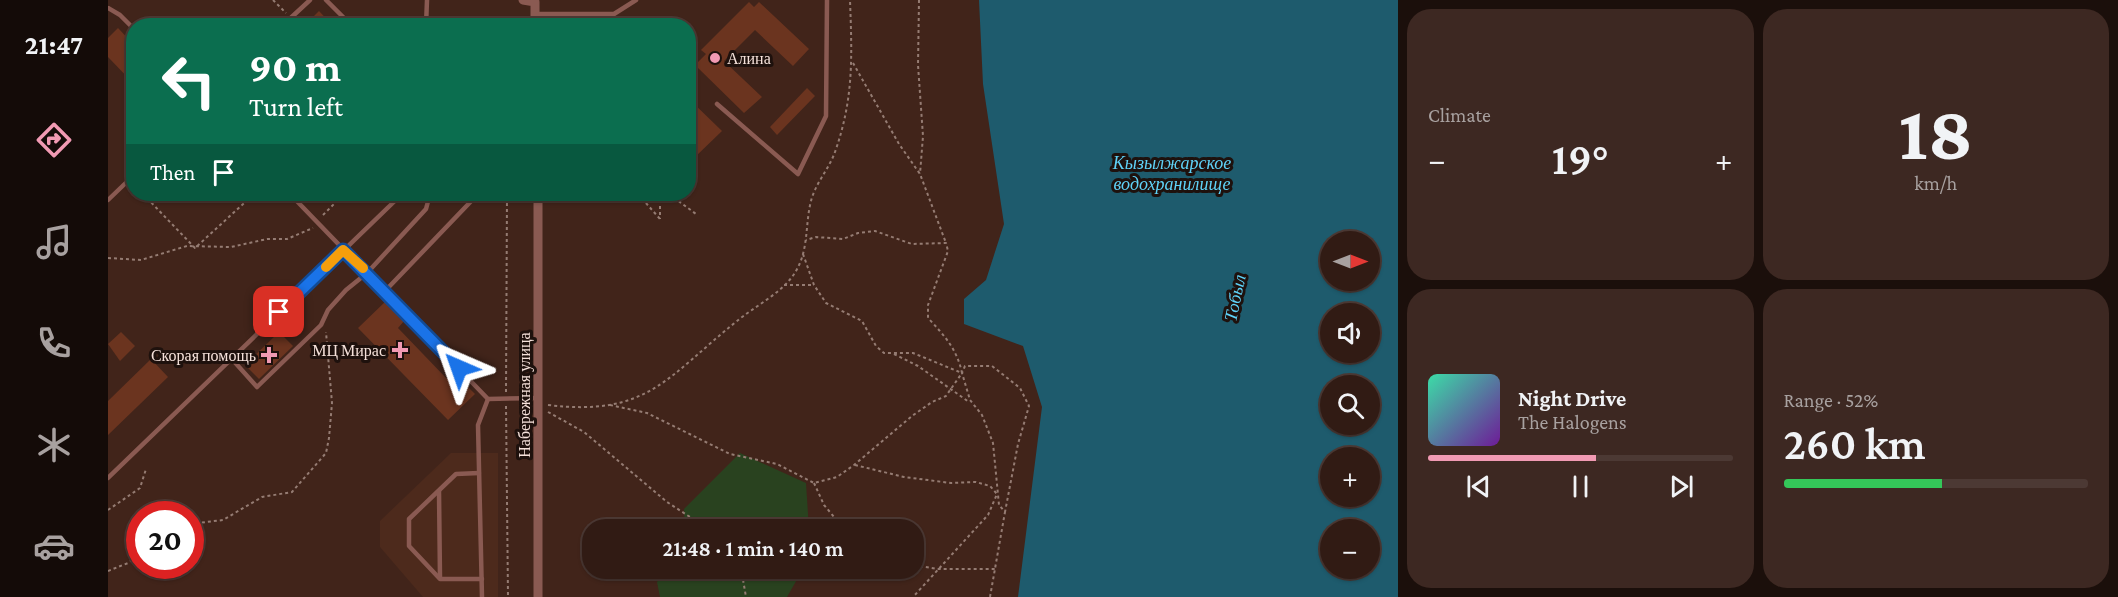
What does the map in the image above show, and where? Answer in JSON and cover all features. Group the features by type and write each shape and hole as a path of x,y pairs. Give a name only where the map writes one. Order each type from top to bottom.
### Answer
{"street":[{"path":"524,0 536,1 535,18"},
{"name":"Набережная улица","path":"538,201 542,401 538,597"}],"lane":[{"path":"291,18 310,0"},
{"path":"326,0 344,18"},
{"path":"426,18 427,0"},
{"path":"535,14 614,14 636,0"},
{"path":"717,104 798,174 826,116 827,0"},
{"path":"108,8 126,21"},
{"path":"108,200 126,183"},
{"path":"297,201 343,250 386,290 488,399 542,401"},
{"path":"108,478 395,201"},
{"path":"231,358 257,387 322,322 328,310 345,290 367,273 426,209 428,201"},
{"path":"386,290 471,201"},
{"path":"482,597 478,424 488,399"},
{"path":"479,473 456,474 409,519 409,546 440,579 482,579"},
{"path":"439,491 440,579"}],"path":[{"path":"273,0 291,18"},
{"path":"610,405 629,402 650,392 685,367 796,272 806,240 811,200 834,154 848,110 852,60 850,0"},
{"path":"919,0 918,65 923,136 920,174"},
{"path":"852,60 881,115 920,174 946,243 948,251 928,305 928,318 955,350 972,404"},
{"path":"150,201 195,248"},
{"path":"195,248 246,201"},
{"path":"108,258 141,260 187,246 195,248 231,247 267,239 287,239 318,224 338,201"},
{"path":"644,201 660,219 660,201"},
{"path":"678,201 696,214"},
{"path":"806,240 816,237 843,238 875,231 912,244 946,243"},
{"path":"802,254 814,285 826,303 862,321 876,346 884,352 913,353 962,373"},
{"path":"783,285 814,285"},
{"path":"204,522 223,520 262,497 292,492 326,453 332,403 328,337 322,322"},
{"path":"892,352 952,389 982,415 993,443 997,494 999,505 1005,512"},
{"path":"814,483 837,477 912,416 932,402 946,396 965,366 992,366 1020,387 1028,401 1029,411 1018,444 990,597"},
{"path":"542,401 610,405 647,413 730,454 777,464 814,483 824,505 835,519"},
{"path":"544,411 584,432 642,482 694,519"},
{"path":"854,465 904,477 951,483 976,482 990,486 997,494"},
{"path":"108,510 140,488 146,469"},
{"path":"913,597 988,515 997,494"},
{"path":"108,571 126,564"},
{"path":"924,567 937,569 996,569"},
{"path":"743,579 746,597"}],"shaded area":[{"path":"451,453 498,453 498,597 423,597 380,547 380,521"}],"green space":[{"path":"740,453 806,483 808,519 684,519 684,509"},
{"path":"660,579 797,579 787,597 660,597 657,582"}],"water":[{"name":"Кызылжарское водохранилище","path":"979,0 1398,0 1398,597 1018,597 1042,407 1023,346 964,324 964,299 986,280 1004,224 983,84"}],"building":[{"name":"Алина","path":"749,2 754,7 759,2 809,49 793,66 755,30 724,61 762,97 744,113 696,66 706,54 701,50"},
{"path":"319,11 326,18 312,18"},
{"path":"118,28 126,36 126,76 108,57 108,38"},
{"path":"807,88 815,96 777,135 770,127"},
{"name":"Алина","path":"696,106 722,131 696,156"},
{"name":"МЦ Мирас","path":"386,301 404,321 398,328 447,379 454,373 475,394 448,420 358,328"},
{"path":"121,332 135,346 120,361 108,344"},
{"name":"Скорая помощь","path":"279,332 293,346 259,379 245,365"},
{"path":"151,359 168,377 108,435 108,401"}],"slow traffic":[{"path":"326,267 343,250 363,268"}],"place":[{"name":"Алина","path":"715,58"},
{"name":"МЦ Мирас","path":"400,350"},
{"name":"Скорая помощь","path":"269,355"}],"route":[{"path":"279,312 343,250 386,290 459,368"}],"water label":[{"name":"Тобыл","path":"1235,298"}]}
